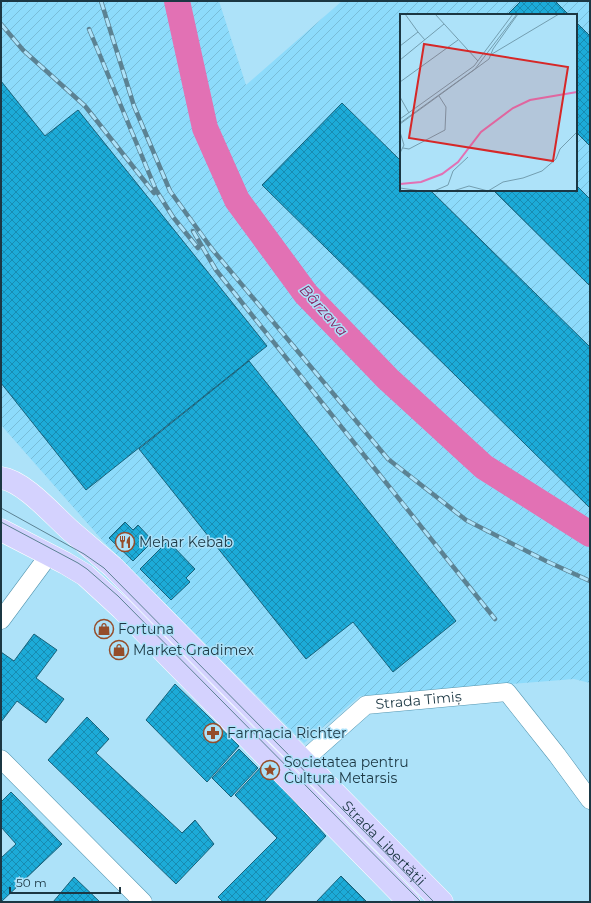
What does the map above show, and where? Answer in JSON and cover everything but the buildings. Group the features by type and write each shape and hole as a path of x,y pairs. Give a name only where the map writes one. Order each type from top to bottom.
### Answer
{"main road":[{"name":"Strada Libertății","path":"1,478 8,479 25,489 113,567 442,902"},
{"name":"Strada Libertății","path":"1,530 85,576 122,609 409,902"}],"street":[{"path":"1,620 49,555"},
{"name":"Strada Timiș","path":"303,761 366,705 507,692 557,755 590,800"},
{"path":"1,759 142,902"}],"shaded area":[{"path":"1,1 219,1 246,85 342,1 590,1 590,683 574,679 360,696 304,743 103,541 1,425"}],"waterway":[{"name":"Bârzava","path":"177,1 205,128 237,200 306,294 388,379 484,467 590,534"}],"tram line":[{"path":"1,508 84,554 104,568 434,902"},
{"path":"1,522 78,563 118,596 421,902"}],"railway":[{"path":"101,1 134,106 170,191 212,249 388,459 466,520 546,561 590,581"},
{"path":"1,24 23,50 85,106 154,193"},
{"path":"89,29 156,190 173,217 198,248"},
{"path":"193,231 216,270 495,619"}],"place":[{"name":"Mehar Kebab","path":"125,542"},
{"name":"Fortuna","path":"104,629"},
{"name":"Market Gradimex","path":"119,650"},
{"name":"Farmacia Richter","path":"213,733"},
{"name":"Societatea pentru Cultura Metarsis","path":"270,770"}]}
